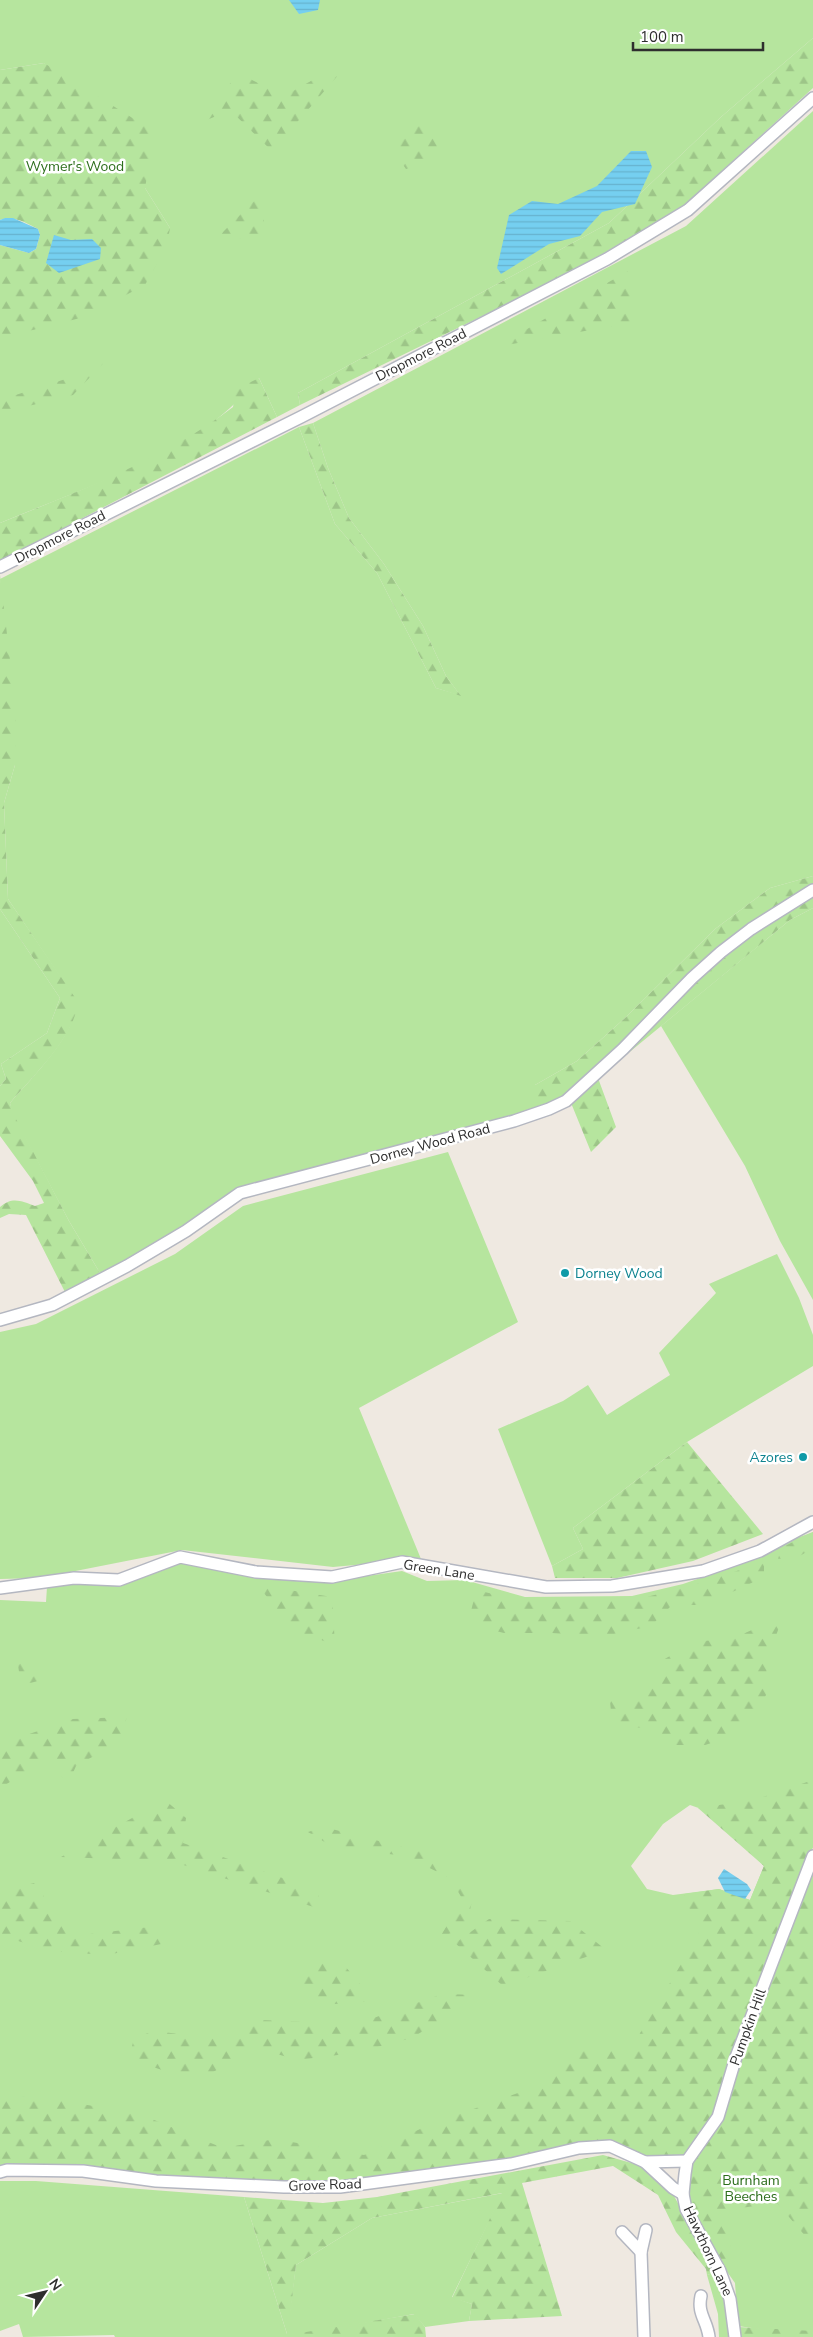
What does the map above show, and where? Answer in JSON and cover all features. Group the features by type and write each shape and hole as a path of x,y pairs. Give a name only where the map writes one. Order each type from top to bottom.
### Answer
{"street":[{"name":"Dropmore Road","path":"0,567 301,417 607,259 688,210 813,98"},
{"name":"Dorney Wood Road","path":"0,1320 52,1305 127,1266 186,1231 240,1193 514,1121 566,1101 623,1049 692,978 721,952 751,929 813,890"},
{"name":"Green Lane","path":"0,1588 74,1578 119,1580 180,1557 256,1572 332,1577 402,1562 546,1587 612,1586 703,1570 760,1551 813,1522"},
{"name":"Pumpkin Hill","path":"683,2194 687,2161 718,2117 736,2057 813,1856"},
{"name":"Grove Road","path":"0,2172 7,2170 83,2171 156,2181 284,2187 340,2187 512,2164 579,2148 610,2146 644,2162 673,2188 683,2194"},
{"name":"Grove Road","path":"644,2162 687,2161"},
{"name":"Hawthorn Lane","path":"683,2194 686,2209 720,2271 730,2299 735,2337"},
{"path":"644,2337 641,2252 646,2230"},
{"path":"622,2232 641,2252"},
{"path":"701,2296 698,2308 708,2328 709,2337"}],"green space":[{"path":"0,0 813,0 813,38 721,117 609,223 298,393 300,405 277,417 259,378 216,420 177,445 102,482 0,523 0,336 170,228 145,188 44,63 0,70"},
{"path":"813,38 813,88 678,211 562,277 300,405 298,393 609,223 721,117"},
{"path":"354,57 272,151 230,110 200,123 238,73 284,96"},
{"name":"Wymer's Wood","path":"44,63 155,132 145,188 170,228 167,245 145,285 84,317 5,337 0,336 0,245 29,253 36,249 40,235 38,229 20,220 10,218 0,220 0,70"},
{"path":"813,111 813,876 770,888 715,929 625,1018 577,1061 535,1085 542,1109 241,1193 103,1278 69,1221 12,1113 10,1103 61,1042 74,1015 77,1002 8,899 4,803 15,765 0,579 299,427 335,524 377,573 436,688 460,695 446,676 423,626 384,564 349,518 328,468 313,423 686,226"},
{"path":"424,121 443,143 428,163 406,169 393,150 404,127"},
{"path":"262,193 265,239 216,239"},
{"path":"628,271 635,322 496,347"},
{"path":"134,331 73,395 0,413 0,400 75,376"},
{"path":"259,378 277,417 0,561 0,523 121,472 178,443 233,407 236,389"},
{"path":"313,423 328,468 349,518 384,564 423,626 446,676 461,696 436,688 377,573 335,524 299,427"},
{"path":"0,575 16,710 15,765 4,803 8,899 78,1002 75,1016 61,1043 41,1069 10,1103 13,1113 69,1221 103,1278 67,1296 26,1215 9,1214 0,1218 0,1207 9,1202 21,1201 35,1206 44,1203 33,1181 0,1136 0,1086 6,1079 1,1064 47,1033 60,998 0,909"},
{"path":"813,876 813,908 790,920 598,1078 616,1127 591,1152 569,1098 542,1109 530,1095 535,1085 577,1061 625,1018 715,929 770,888"},
{"path":"813,908 813,1300 780,1241 745,1166 661,1026 790,920"},
{"path":"0,909 60,998 47,1033 1,1064 6,1079 0,1086"},
{"path":"448,1152 518,1322 359,1408 421,1559 333,1567 182,1550 40,1578 0,1579 0,1332 36,1324 175,1254 243,1206"},
{"path":"777,1254 799,1298 813,1335 813,1366 687,1442 573,1528 583,1549 552,1566 498,1429 563,1401 588,1385 607,1415 670,1375 659,1353 716,1293 709,1284"},
{"path":"687,1442 763,1534 693,1561 617,1578 555,1578 552,1566 583,1549 573,1528"},
{"path":"813,1532 813,1847 616,2147 292,2191 172,2176 8,2164 0,2167 0,1600 46,1602 47,1587 190,1562 332,1581 402,1571 427,1581 465,1580 525,1597 632,1596 683,1584 761,1557 778,1545","holes":["690,1805 710,1812 764,1866 750,1900 719,1889 673,1895 647,1889 631,1866 663,1824"]},
{"path":"813,1532 813,1548 775,1571 781,1548"},
{"path":"764,1562 764,1577 705,1605 672,1605 651,1626 600,1637 552,1633 504,1633 468,1624 476,1590 523,1601 630,1601 691,1586"},
{"path":"258,1585 332,1597 335,1645 291,1629"},
{"path":"783,1616 767,1661 766,1695 753,1719 733,1736 705,1745 675,1745 650,1730 612,1722 610,1701 641,1699 652,1687 663,1660 694,1642 734,1638"},
{"path":"24,1660 38,1666 38,1681 30,1683 20,1678 18,1665"},
{"path":"127,1717 119,1742 76,1766 68,1784 48,1759 0,1788 0,1744 73,1719"},
{"path":"813,1780 813,1847 712,2120 697,2144 680,2159 647,2160 616,2147 538,2160 292,2191 172,2176 8,2164 0,2167 0,2099 31,2096 137,2113 223,2148 275,2139 364,2155 431,2124 549,2082 586,2047 630,2050 699,1934 684,1894 719,1889 750,1900 764,1866 698,1808 754,1800"},
{"path":"165,1800 186,1818 183,1843 314,1889 329,1912 171,1861 61,1857"},
{"path":"324,1827 430,1854 474,1893 466,1927 439,1938 463,1900 450,1878 405,1856 333,1847 308,1832"},
{"name":"Burnham Beeches","path":"813,1868 813,2337 738,2326 735,2283 723,2266 691,2170"},
{"name":"Burnham Beeches","path":"813,1868 813,2245 777,2203 726,2210 732,2261 723,2266 692,2209 687,2192 691,2170 750,2032"},
{"path":"34,1883 73,1936 158,1926 171,1942 107,1955 49,1951 0,1935 0,1892"},
{"path":"489,1919 570,1921 606,1950 503,1986 455,1943"},
{"path":"311,1959 340,1960 374,2001 322,2005 298,1979"},
{"path":"442,1994 479,1995 412,2038 354,2053 297,2060 257,2048 213,2072 180,2076 129,2059 134,2038 154,2031 230,2040 259,2020 312,2022 345,2028"},
{"path":"603,2155 642,2166 674,2196 716,2272 707,2275 706,2269 676,2232 658,2195 613,2166 522,2183 562,2316 469,2321 472,2304 452,2298 502,2193 372,2218 296,2265 288,2335 415,2314 425,2327 426,2337 288,2337 244,2197 323,2203 377,2197"},
{"path":"0,2181 36,2181 244,2197 287,2334 296,2265 372,2218 503,2193 452,2297 472,2304 469,2321 425,2327 414,2314 288,2337 115,2337 114,2335 23,2337 19,2324 0,2331"},
{"path":"716,2272 727,2313 729,2337 719,2337 718,2314 707,2275"},
{"path":"738,2327 813,2331 813,2337 739,2337"}],"water":[{"path":"289,0 320,0 318,10 299,14"},
{"path":"631,151 646,151 652,167 635,204 602,212 580,236 549,244 501,274 497,268 509,215 532,201 558,204 597,186"},
{"path":"13,218 38,229 40,235 36,249 29,253 0,245 0,220"},
{"path":"54,235 71,240 92,239 101,248 100,259 59,273 46,263"},
{"path":"724,1869 747,1884 751,1890 745,1899 725,1892 718,1878"}],"place":[{"name":"Dorney Wood","path":"565,1273"},
{"name":"Azores","path":"803,1457"}]}
